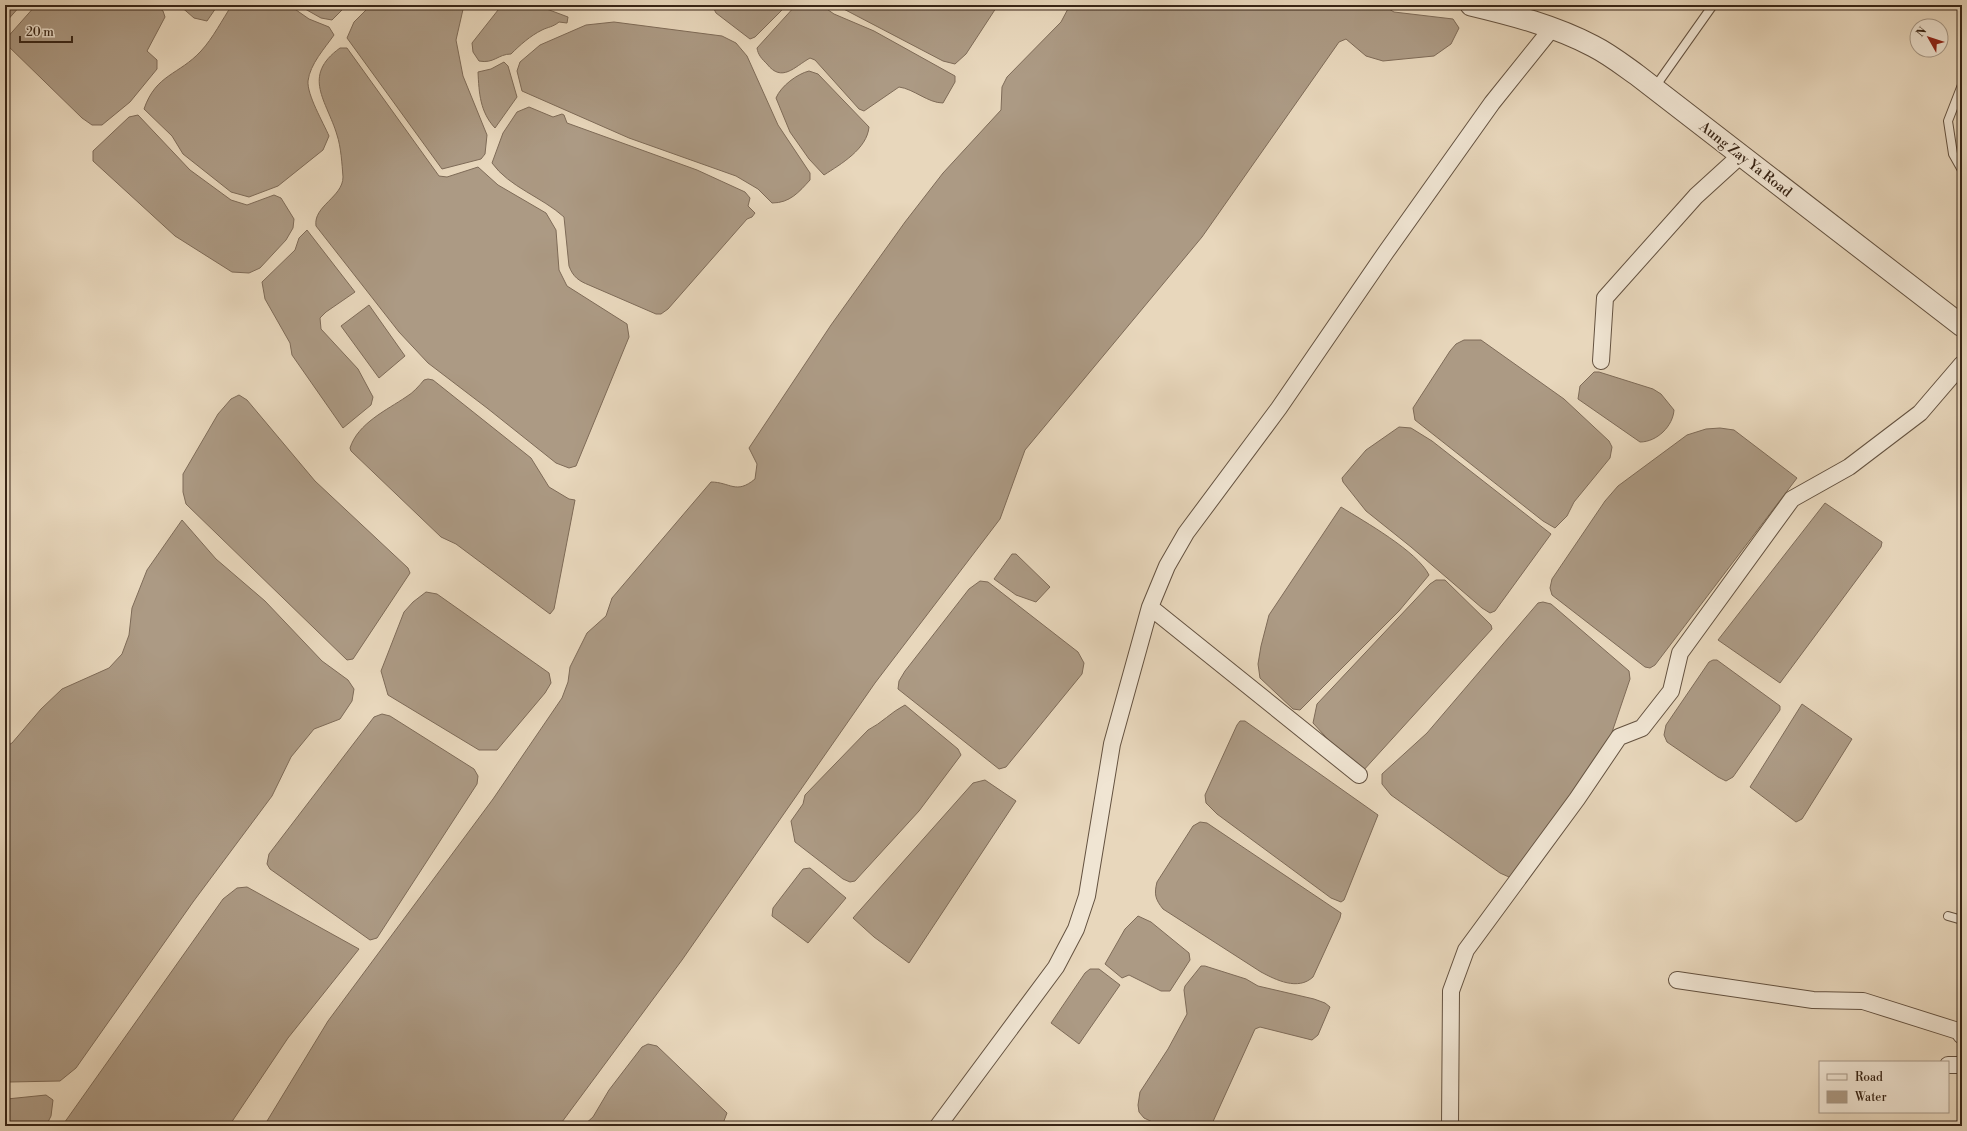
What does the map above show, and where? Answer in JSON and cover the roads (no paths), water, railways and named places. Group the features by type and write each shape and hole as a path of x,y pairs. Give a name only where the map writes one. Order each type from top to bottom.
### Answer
{"street":[{"name":"Aung Zay Ya Road","path":"1471,5 1512,11 1553,27 1594,47 1654,88 1962,326"},
{"path":"938,1126 1056,967 1076,929 1087,896 1112,744 1150,607 1167,566 1186,533 1279,408 1386,252 1492,103 1553,27"},
{"path":"1601,361 1605,298 1696,196 1741,155"},
{"path":"1450,1126 1451,991 1466,950 1577,799 1619,737 1642,728 1671,691 1680,653 1792,499 1848,467 1920,413 1962,364"},
{"path":"1150,607 1359,775"},
{"path":"1677,980 1813,1000 1863,1001 1958,1031 1962,1036"},
{"path":"1949,1065 1962,1065"}],"lane":[{"path":"1654,88 1713,5"},
{"path":"1962,85 1948,121 1953,154 1962,170"},
{"path":"1948,916 1962,920"}],"water":[{"path":"5,5 21,5 5,23"},
{"path":"36,5 155,5 163,11 165,17 147,51 157,60 157,69 130,102 102,125 92,125 82,118 5,43 5,40"},
{"path":"179,5 218,5 207,21 194,18"},
{"path":"232,5 289,5 309,19 329,27 334,35 315,62 308,81 310,94 329,136 323,150 278,186 249,197 231,192 183,154 172,136 144,109 149,97 155,89 201,51"},
{"path":"298,5 347,5 332,20 321,18"},
{"path":"371,5 464,5 456,40 463,76 487,135 485,154 481,159 442,169 347,38 354,22"},
{"path":"502,5 536,5 568,17 567,23 559,22 538,32 525,41 511,54 484,62 479,61 473,52 472,43"},
{"path":"712,5 787,5 755,37 750,39 716,13"},
{"path":"796,5 821,5 834,14 874,31 955,76 955,82 943,103 932,101 910,90 899,87 864,111 859,109 815,60 810,58 788,72 783,73 772,70 760,57 757,48"},
{"path":"836,5 998,5 966,54 955,64 943,61"},
{"path":"1070,5 1382,5 1394,12 1453,19 1459,28 1451,44 1434,56 1383,61 1366,56 1346,39 1339,42 1202,237 1025,450 1000,519 875,683 682,960 559,1126 264,1126 328,1021 493,799 562,698 568,682 570,667 587,633 606,616 612,598 711,482 738,487 748,484 755,479 757,464 749,448 831,325 905,222 943,173 1001,110 1002,87 1007,77 1061,22"},
{"path":"614,22 722,36 736,43 747,56 778,125 810,173 810,180 794,196 778,203 772,203 758,189 736,176 629,138 522,91 517,71 520,62 540,45 586,25"},
{"path":"340,48 347,48 439,176 447,177 478,167 498,185 546,213 556,230 559,270 567,286 627,324 629,337 576,466 569,468 556,463 428,363 399,332 316,226 316,219 319,213 342,184 343,177 338,140 333,123 323,100 319,79 328,58"},
{"path":"504,62 508,66 517,97 495,128 483,109 478,72 491,69"},
{"path":"809,71 818,74 869,127 864,142 858,149 845,161 824,175 809,159 790,132 776,98 790,81"},
{"path":"529,107 553,117 562,114 564,115 567,123 697,170 745,192 750,198 748,206 755,213 752,217 747,219 668,309 661,314 656,314 585,283 574,276 569,266 564,217 507,179 492,163 503,133 517,112"},
{"path":"138,115 190,170 231,200 247,205 274,195 281,198 294,219 293,228 286,240 260,268 249,273 232,272 175,236 93,161 93,151 129,117"},
{"path":"307,230 355,292 326,312 320,318 321,329 358,369 373,397 371,405 343,428 292,355 290,343 265,299 262,282 295,250 299,238"},
{"path":"369,305 405,356 379,378 341,326"},
{"path":"1464,340 1481,340 1564,399 1609,441 1612,447 1610,458 1574,502 1567,516 1555,528 1543,521 1415,420 1413,408 1450,351 1456,344"},
{"path":"1594,372 1599,372 1653,389 1661,394 1674,410 1671,422 1658,436 1640,442 1578,399 1580,386"},
{"path":"424,380 433,380 531,458 549,487 569,499 575,500 554,609 550,614 456,544 441,537 351,451 350,448 354,439 366,424 409,395"},
{"path":"239,395 247,400 315,481 408,568 410,573 353,659 347,660 186,504 183,492 183,474 218,414 231,399"},
{"path":"1399,427 1411,428 1432,441 1551,534 1495,611 1490,613 1482,608 1411,547 1366,511 1343,482 1342,478 1366,450"},
{"path":"1720,428 1734,430 1797,478 1655,665 1650,668 1645,667 1552,595 1550,588 1552,579 1605,501 1618,486 1687,435 1706,429"},
{"path":"1825,503 1882,542 1881,547 1780,683 1718,640"},
{"path":"1341,507 1390,538 1414,556 1429,575 1399,611 1300,710 1293,709 1260,678 1258,664 1261,646 1269,615"},
{"path":"182,520 216,559 265,601 322,661 348,680 354,689 352,701 340,719 314,729 291,757 272,796 193,902 76,1068 60,1081 10,1082 5,1080 5,747 12,743 41,709 62,689 109,668 122,654 129,635 132,608 147,570"},
{"path":"1012,554 1016,554 1050,587 1036,602 1016,595 994,579"},
{"path":"1436,580 1445,580 1491,625 1492,629 1362,772 1358,772 1313,723 1317,704 1430,584"},
{"path":"980,581 988,582 1078,652 1084,663 1082,674 1006,767 999,769 898,689 899,681 905,671 969,589"},
{"path":"426,592 437,594 549,673 551,683 545,693 497,750 479,750 388,695 381,671 404,612 413,602"},
{"path":"1543,602 1551,604 1629,671 1630,679 1607,747 1516,875 1509,877 1500,873 1391,795 1382,784 1382,774 1427,733 1538,603"},
{"path":"1717,660 1780,706 1780,710 1733,777 1726,781 1667,742 1664,735 1666,725 1709,662"},
{"path":"1802,704 1852,739 1802,819 1796,822 1750,787"},
{"path":"905,705 958,749 961,755 919,811 855,881 850,882 843,879 795,842 791,821 803,804 805,795 868,730"},
{"path":"382,714 390,716 474,769 478,776 477,784 377,938 370,940 270,869 267,864 269,854 374,717"},
{"path":"1240,721 1245,721 1378,815 1344,900 1341,902 1331,898 1217,814 1206,803 1205,795"},
{"path":"985,780 1016,801 909,963 874,937 853,918 973,783"},
{"path":"1200,822 1207,823 1341,913 1313,977 1307,981 1294,984 1273,978 1261,972 1163,909 1160,905 1156,896 1157,882 1193,826"},
{"path":"810,868 846,898 808,943 772,916 773,908 803,869"},
{"path":"247,887 359,949 288,1038 229,1126 62,1126 223,899 237,888"},
{"path":"1138,916 1151,922 1189,953 1190,960 1170,991 1161,991 1129,975 1122,978 1105,964 1125,929"},
{"path":"1201,966 1246,979 1258,986 1314,999 1325,1003 1330,1007 1318,1035 1312,1040 1260,1027 1255,1029 1211,1126 1161,1126 1144,1118 1139,1112 1138,1105 1140,1092 1168,1049 1187,1014 1184,990 1185,986"},
{"path":"1090,969 1099,969 1120,985 1079,1044 1051,1023 1085,973"},
{"path":"648,1044 657,1046 727,1113 722,1126 572,1126 574,1124 584,1125 593,1117 609,1090 642,1047"},
{"path":"46,1095 53,1100 51,1116 46,1126 11,1126 5,1103 7,1099"}]}
